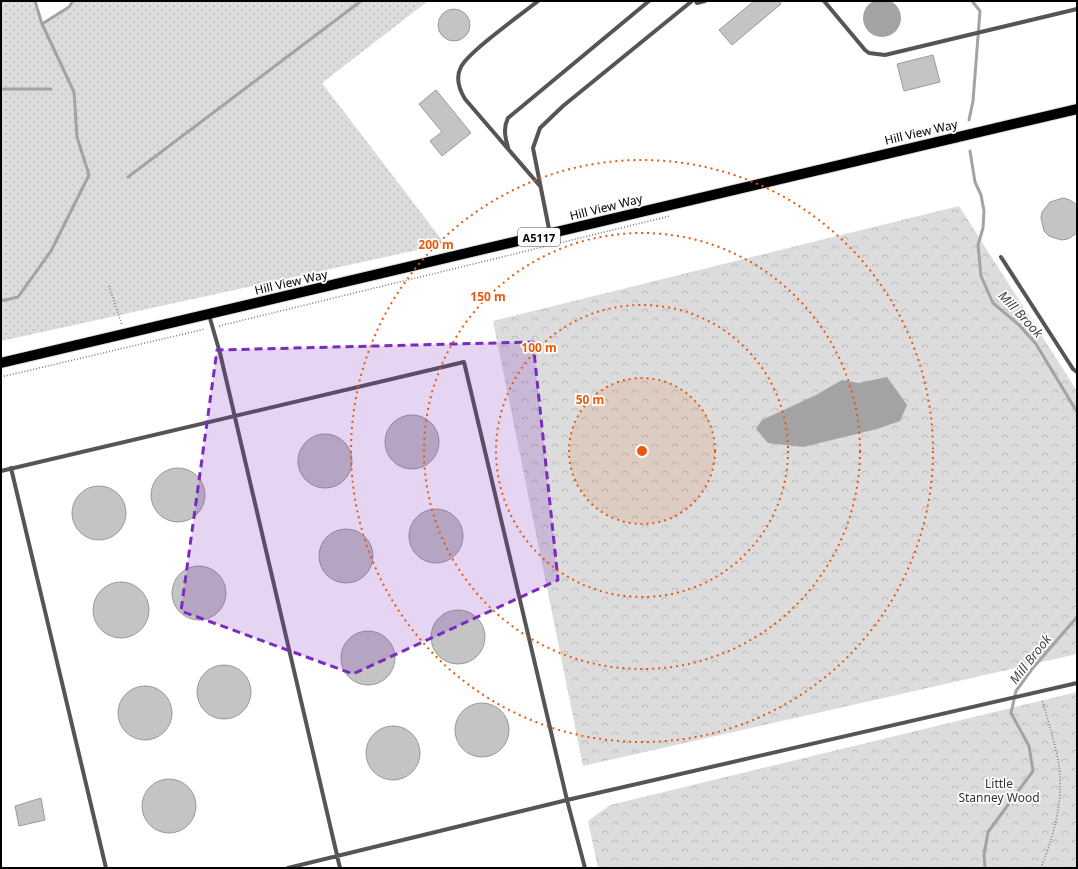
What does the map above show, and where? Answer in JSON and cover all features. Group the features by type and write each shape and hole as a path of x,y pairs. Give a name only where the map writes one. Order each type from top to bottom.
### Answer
{"main road":[{"name":"Hill View Way","path":"1,364 1077,109"}],"lane":[{"path":"538,1 465,59 458,74 460,90 465,98 541,188"},
{"path":"509,150 505,134 505,124 508,118 649,1"},
{"path":"550,234 533,148 540,128 563,106 692,1"},
{"path":"696,1 697,3 705,1"},
{"path":"824,1 865,50 870,53 880,54 1077,9"},
{"path":"1001,257 1073,369 1077,372"},
{"path":"209,315 340,868"},
{"path":"1,471 464,362 567,800 585,868"},
{"path":"11,468 106,868"},
{"path":"288,868 567,800 1077,683"}],"path":[{"path":"1,377 676,215"},
{"path":"109,286 124,334"},
{"path":"1040,691 1058,756 1061,791 1053,836 1041,868"}],"highlighted area":[{"path":"533,342 558,580 353,674 181,611 217,350"}],"green space":[{"path":"1,1 35,1 42,24 69,7 73,1 428,1 322,83 445,244 1,341"},
{"path":"959,206 1077,391 1077,654 583,766 493,321"},
{"name":"Little Stanney Wood","path":"1077,692 1077,868 598,868 588,821 610,805"}],"shaded area":[{"path":"882,-1 892,2 898,8 901,18 898,28 892,34 882,37 872,34 866,28 863,18 866,8 872,2"},
{"path":"887,377 907,405 900,421 877,429 803,447 768,443 756,429 762,420 816,395 842,380 859,383"}],"building":[{"path":"754,1 779,1 781,4 732,45 719,30"},
{"path":"451,9 457,9 467,16 470,25 469,31 463,38 457,41 451,41 441,34 438,28 438,22 445,12"},
{"path":"933,55 940,82 904,91 897,64"},
{"path":"436,90 471,133 442,156 430,141 442,132 419,104"},
{"path":"1063,198 1070,200 1077,205 1077,233 1068,239 1061,240 1049,236 1044,231 1041,218 1042,212 1050,202"},
{"path":"407,415 417,415 427,419 435,427 439,437 439,447 435,457 427,465 417,469 407,469 397,465 389,457 385,447 385,437 389,427 397,419"},
{"path":"320,434 330,434 340,438 348,446 352,456 352,466 348,476 340,484 330,488 320,488 310,484 302,476 298,466 298,456 302,446 310,438"},
{"path":"173,468 183,468 193,472 201,480 205,490 205,500 201,510 193,518 183,522 173,522 163,518 155,510 151,500 151,490 155,480 163,472"},
{"path":"94,486 104,486 114,490 122,498 126,508 126,518 122,528 114,536 104,540 94,540 84,536 76,528 72,518 72,508 76,498 84,490"},
{"path":"431,509 441,509 451,513 459,521 463,531 463,541 459,551 451,559 441,563 431,563 421,559 413,551 409,541 409,531 413,521 421,513"},
{"path":"341,529 351,529 361,533 369,541 373,551 373,561 369,571 361,579 351,583 341,583 331,579 323,571 319,561 319,551 323,541 331,533"},
{"path":"194,566 204,566 214,570 222,578 226,588 226,598 222,608 214,616 204,620 194,620 184,616 176,608 172,598 172,588 176,578 184,570"},
{"path":"121,582 136,587 144,595 149,610 144,625 136,633 121,638 106,633 98,625 93,610 98,595 106,587"},
{"path":"453,610 463,610 473,614 481,622 485,632 485,642 481,652 473,660 463,664 453,664 443,660 435,652 431,642 431,632 435,622 443,614"},
{"path":"363,631 373,631 383,635 391,643 395,653 395,663 391,673 383,681 373,685 363,685 353,681 345,673 341,663 341,653 345,643 353,635"},
{"path":"219,665 229,665 239,669 247,677 251,687 251,697 247,707 239,715 229,719 219,719 209,715 201,707 197,697 197,687 201,677 209,669"},
{"path":"140,686 150,686 160,690 168,698 172,708 172,718 168,728 160,736 150,740 140,740 130,736 122,728 118,718 118,708 122,698 130,690"},
{"path":"477,703 487,703 497,707 505,715 509,725 509,735 505,745 497,753 487,757 477,757 467,753 459,745 455,735 455,725 459,715 467,707"},
{"path":"388,726 398,726 408,730 416,738 420,748 420,758 416,768 408,776 398,780 388,780 378,776 370,768 366,758 366,748 370,738 378,730"},
{"path":"164,779 174,779 184,783 192,791 196,801 196,811 192,821 184,829 174,833 164,833 154,829 146,821 142,811 142,801 146,791 154,783"},
{"path":"41,798 45,820 19,826 15,806"}],"waterway":[{"path":"1,301 18,297 51,251 89,175 77,137 74,92 42,24 35,1"},
{"path":"42,24 69,7 73,1"},
{"path":"128,177 361,1"},
{"name":"Mill Brook","path":"969,120 973,101 980,11 972,1"},
{"path":"1,89 51,89"},
{"name":"Mill Brook","path":"970,151 975,182 981,195 984,211 983,228 978,245 981,276 993,303 1019,325 1036,344 1077,412"},
{"name":"Mill Brook","path":"985,868 984,855 988,832 1033,771 1029,746 1011,713 1016,691 1032,669 1077,617"}]}
